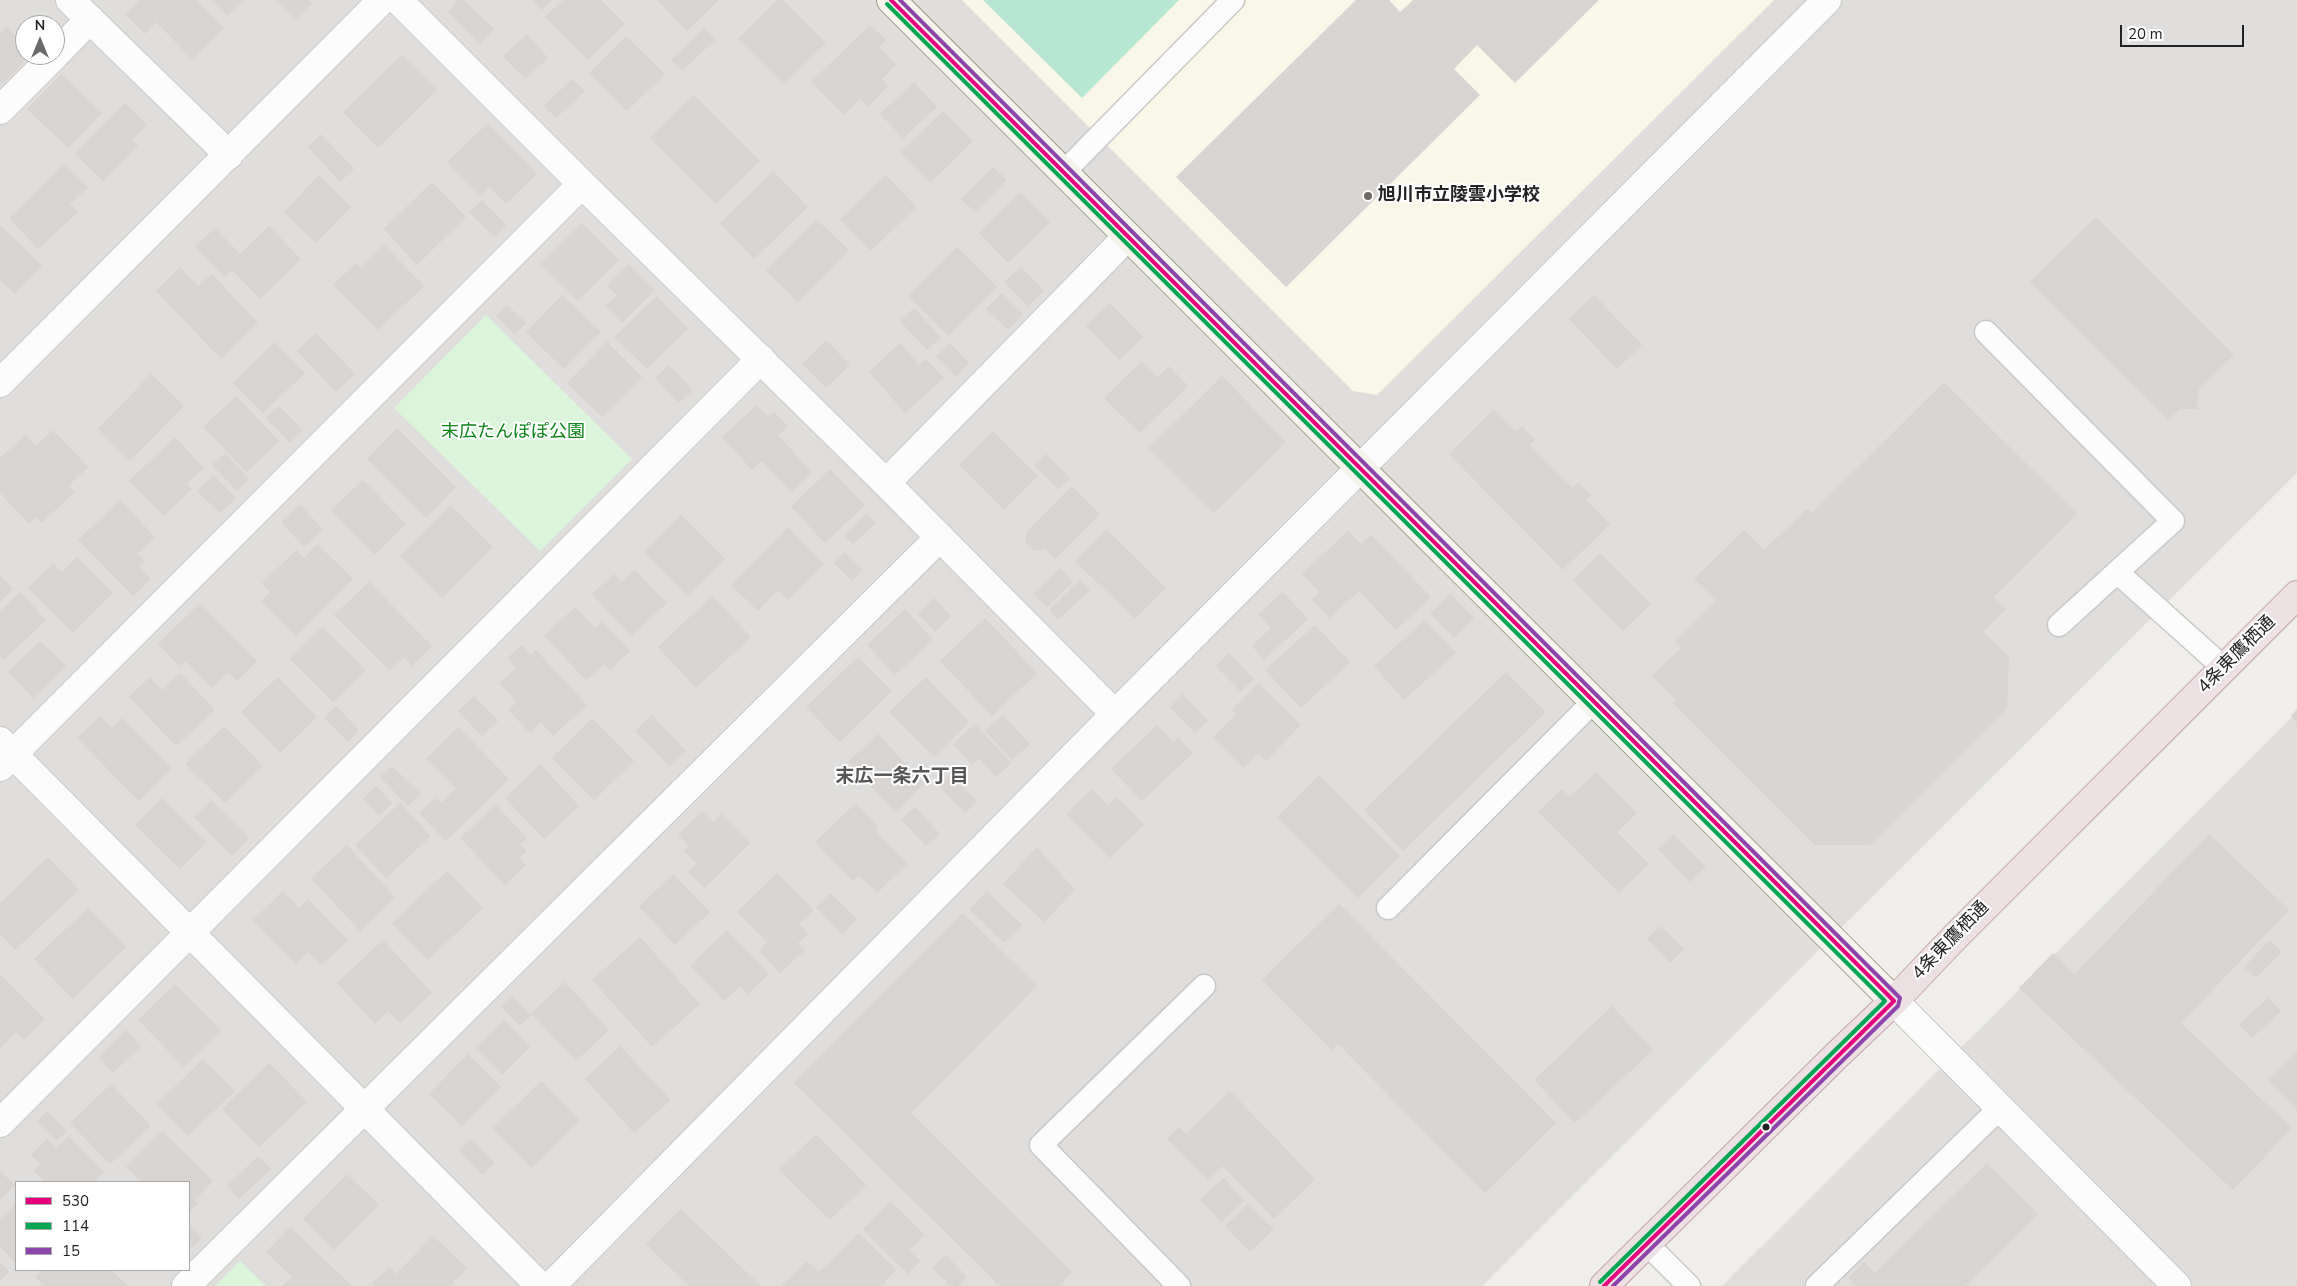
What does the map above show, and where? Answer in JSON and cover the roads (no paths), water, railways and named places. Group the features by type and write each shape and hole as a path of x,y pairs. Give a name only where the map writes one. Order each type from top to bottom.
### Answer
{"highway":[{"name":"4条東鷹栖通","path":"1604,1286 1894,1001 1954,937 2297,595"}],"street":[{"path":"70,0 229,155"},
{"path":"0,383 382,0"},
{"path":"398,0 886,483 1115,714"},
{"path":"891,0 2177,1286"},
{"path":"552,1286 1115,714 1827,0"},
{"path":"65,45 90,19"},
{"path":"0,110 45,65"},
{"path":"540,1286 190,932 4,754 582,184"},
{"path":"886,483 1127,237"},
{"path":"0,1123 761,359"},
{"path":"186,1286 940,537"}],"lane":[{"path":"1063,173 1233,0"},
{"path":"1986,332 2173,521 2059,625"},
{"path":"2117,572 2224,668"},
{"path":"1388,908 1594,701"},
{"path":"1179,1286 1041,1145 1204,986"},
{"path":"1818,1286 2000,1108"},
{"path":"1647,1244 1689,1286"}],"place":[{"name":"旭川市立陵雲小学校","path":"1368,196"}],"district":[{"name":"末広一条六丁目","path":"902,777"}],"park label":[{"name":"末広たんぽぽ公園","path":"513,433"}]}
